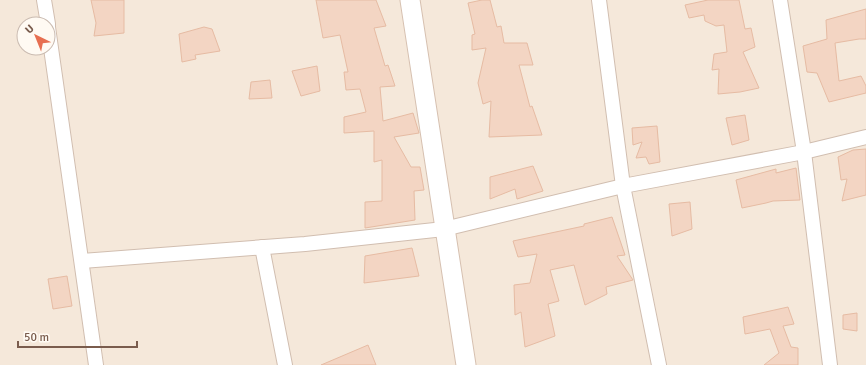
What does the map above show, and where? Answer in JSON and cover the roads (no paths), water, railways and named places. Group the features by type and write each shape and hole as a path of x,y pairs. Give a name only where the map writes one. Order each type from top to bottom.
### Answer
{"main road":[{"path":"410,0 466,365"}],"street":[{"path":"44,0 47,16"},
{"path":"600,0 623,186 659,365"},
{"path":"780,0 804,152 830,365"},
{"path":"52,56 96,365"},
{"path":"82,261 305,244 444,229 623,186 804,152 866,137"},
{"path":"262,247 285,365"}]}
